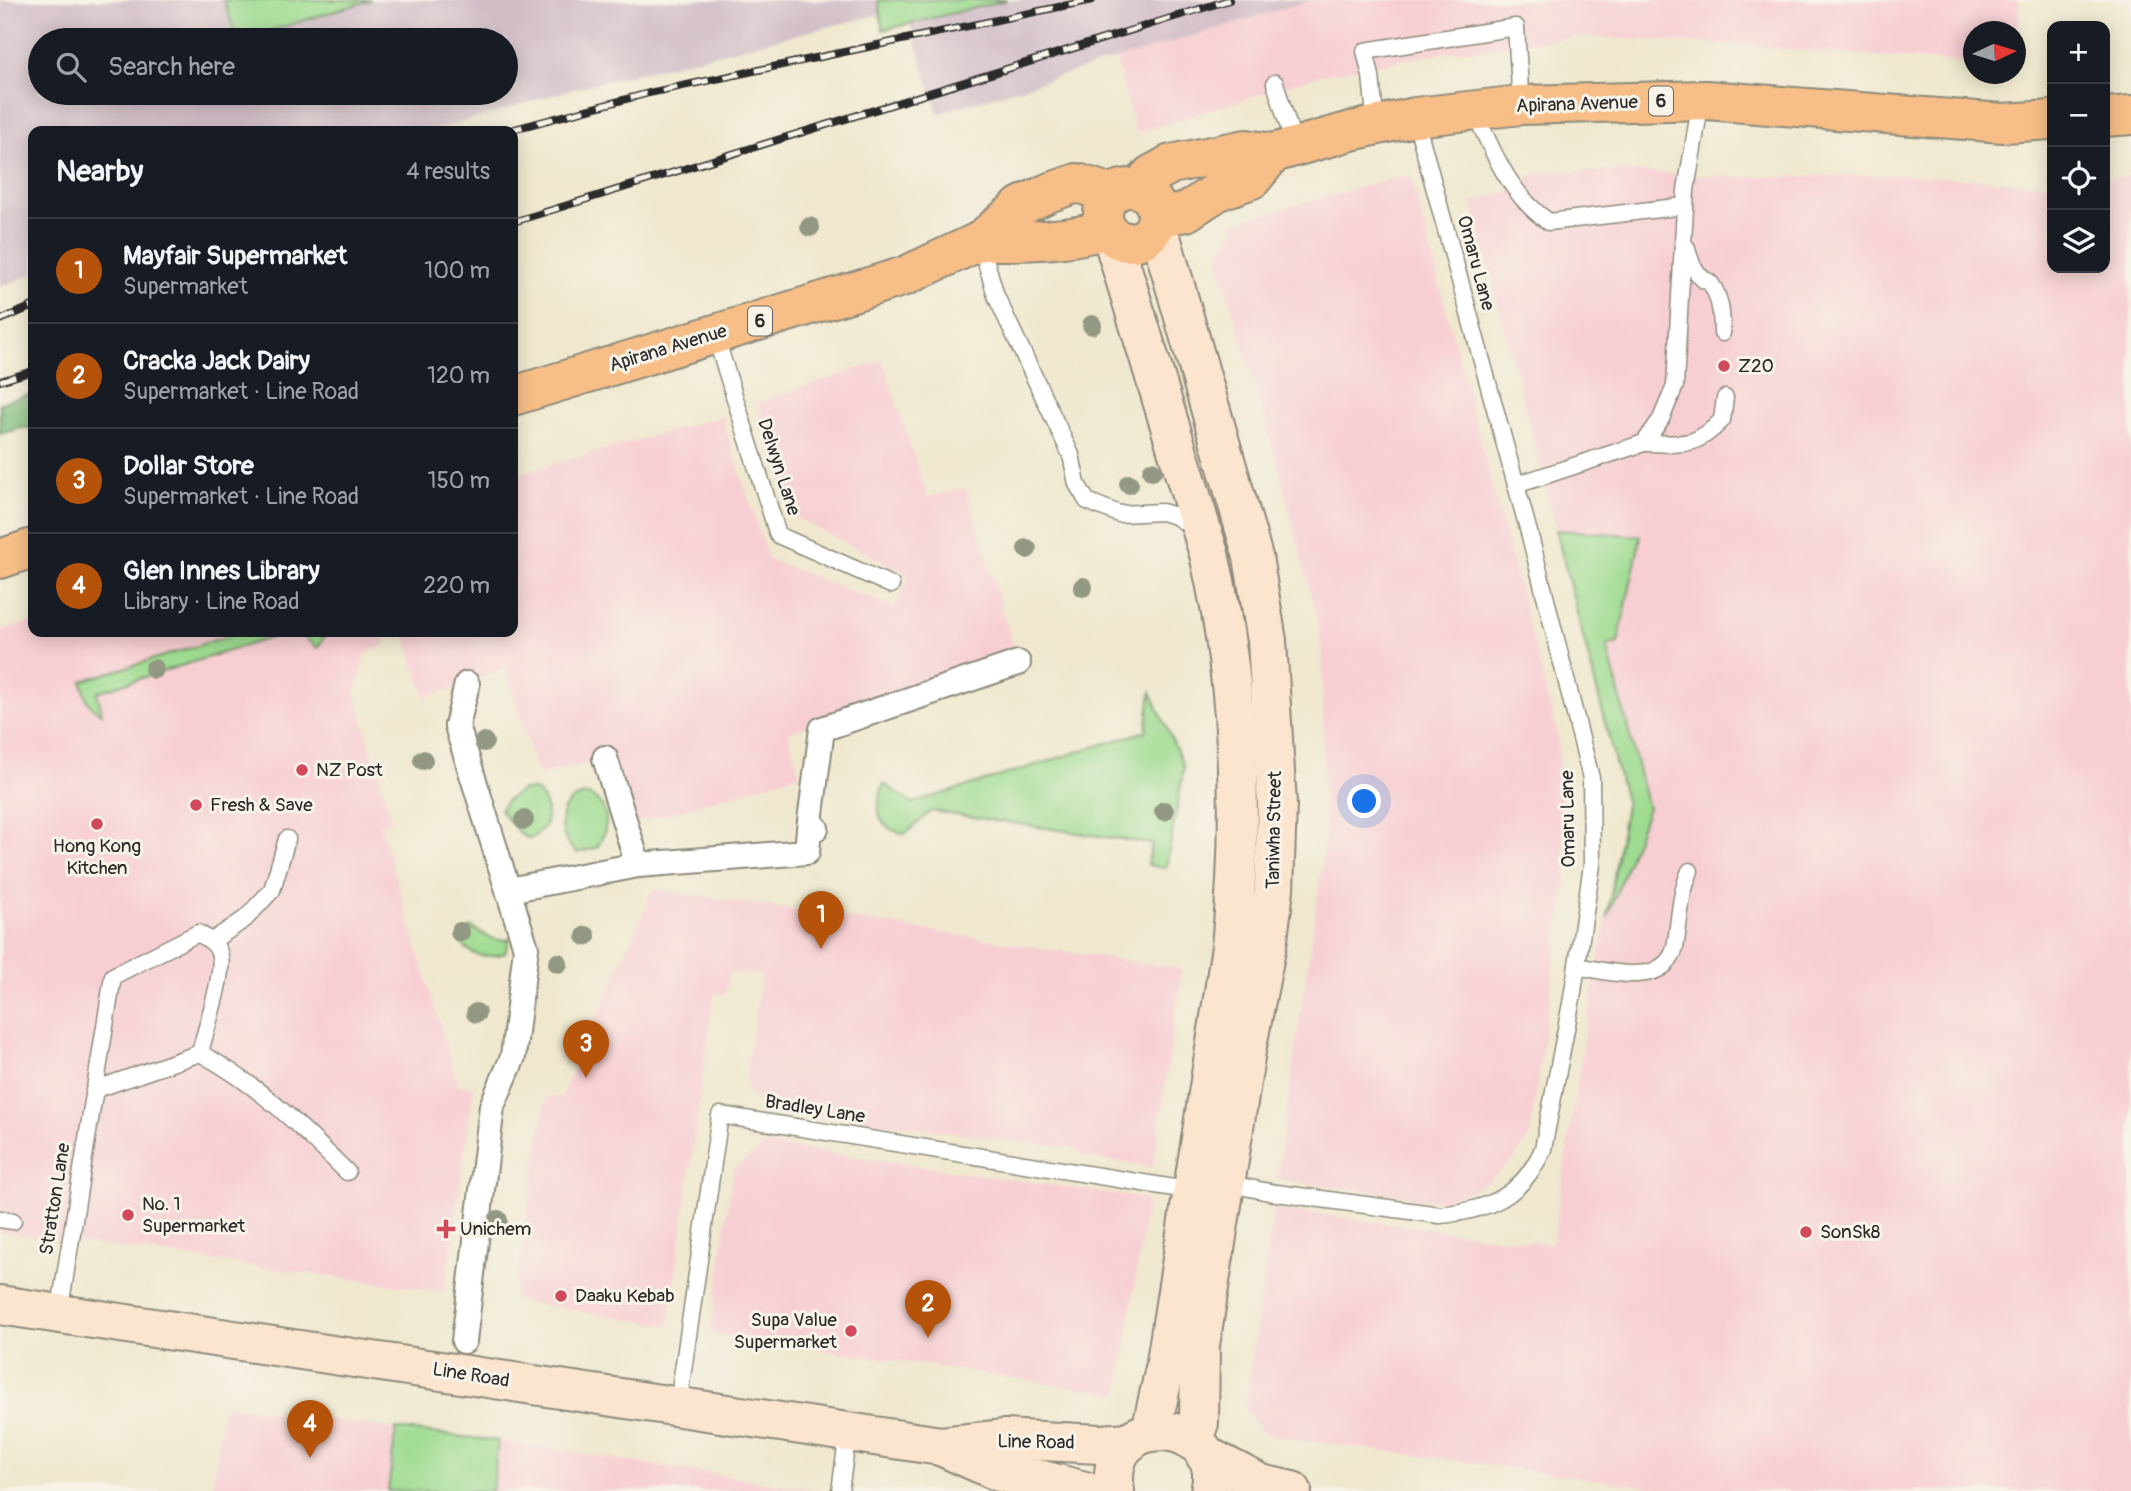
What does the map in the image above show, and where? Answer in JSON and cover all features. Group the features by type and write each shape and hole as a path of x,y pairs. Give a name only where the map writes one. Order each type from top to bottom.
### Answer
{"main road":[{"name":"Apirana Avenue","path":"980,241 1050,241 1085,236 1130,215 1151,175 1171,164 1246,149 1284,150 1415,117 1474,110 1521,105 1700,100 2003,123 2047,120"},
{"path":"2110,117 2131,115"},
{"name":"Apirana Avenue","path":"518,394 905,276 980,241 1021,205 1048,192 1077,183 1130,215"},
{"name":"Taniwha Street","path":"1115,1491 1115,1466 1121,1453 1140,1437 1165,1368 1246,1051 1268,939 1274,889 1277,804 1267,641 1253,557 1163,244 1130,215"},
{"name":"Taniwha Street","path":"1130,215 1185,479 1216,584 1229,669 1237,757 1236,899 1210,1187 1200,1345 1199,1423 1202,1462"},
{"path":"1185,479 1211,412"},
{"path":"0,559 28,550"},
{"name":"Line Road","path":"0,1305 941,1446 1005,1439 1100,1444 1165,1430 1180,1433 1202,1462"},
{"name":"Line Road","path":"941,1446 999,1472 1085,1491"},
{"path":"1202,1462 1261,1484 1292,1491"}],"street":[{"path":"509,890 638,865 807,852 813,829 822,729 1018,663"},
{"path":"464,1341 492,1106 513,1057 526,948 457,726 467,684"},
{"path":"605,758 638,865"}],"lane":[{"path":"1376,126 1371,76 1365,51 1478,31 1516,27 1521,105"},
{"path":"1275,83 1284,150"},
{"path":"1644,443 1661,419 1675,386 1685,206 1700,100"},
{"path":"1474,110 1492,151 1510,180 1535,212 1549,222 1685,206"},
{"name":"Omaru Lane","path":"1210,1187 1269,1192 1440,1215 1463,1213 1508,1195 1535,1167 1549,1127 1592,865 1591,778 1516,485 1415,117"},
{"path":"1684,235 1693,267 1710,283 1717,295 1722,312 1723,333"},
{"path":"980,241 996,296 1071,456 1077,484 1087,501 1119,514 1162,512 1175,516 1204,536"},
{"name":"Delwyn Lane","path":"715,334 778,535 891,585"},
{"path":"1516,485 1644,443 1686,444 1700,438 1722,420 1725,398"},
{"path":"1162,512 1176,499 1185,479"},
{"path":"200,1053 219,977 220,955 212,941 245,919 272,890 287,839"},
{"path":"1577,966 1635,975 1656,970 1674,950 1682,890 1690,872"},
{"name":"Stratton Lane","path":"59,1314 113,976 198,933 212,941"},
{"path":"94,1090 200,1053 233,1071 284,1110 347,1172"},
{"name":"Bradley Lane","path":"678,1405 720,1115 1210,1187"},
{"path":"840,1491 848,1433"}],"shaded area":[{"path":"0,0 224,0 233,28 28,28 28,105 518,105 518,28 279,28 371,0 878,0 881,14 573,89 450,126 28,126 28,276 0,287"},
{"path":"1007,0 1311,0 938,113 910,24"},
{"path":"1311,0 2019,0 2019,21 1963,21 1963,62 1576,36 1430,55 1321,75 1136,133 1115,58"},
{"path":"1619,171 1741,177 1903,175 2047,184 2047,273 2110,273 2110,178 2131,176 2131,1491 1680,1491 1271,1436 1260,1430 1245,1408 1274,1209 1552,1244 1586,1027 1628,804 1472,202 1504,194 1534,173"},
{"path":"1406,175 1411,176 1557,733 1567,873 1530,1135 1517,1156 1495,1176 1473,1190 1441,1201 1277,1179 1325,843 1322,650 1317,619 1278,464 1219,263 1220,254 1230,234 1236,232 1234,222"},
{"path":"883,360 927,497 966,488 1017,659 788,733 800,774 634,824 613,756 538,776 505,667 467,684 426,697 405,637 518,637 518,475 722,416 768,559 895,608 909,575 794,517 758,403"},
{"path":"28,623 28,637 384,637 386,645 366,653 355,693 392,821 380,825 458,1085 474,1087 445,1292 0,1232 0,631"},
{"path":"654,889 1182,969 1153,1167 1081,1156 1077,1149 784,1110 757,1100 747,1090 746,1072 761,975 729,972 725,995 714,993 669,1326 514,1300 546,1097 561,1098"},
{"path":"767,1144 1142,1198 1147,1201 1119,1394 711,1333 733,1169"},
{"path":"224,1405 396,1429 388,1491 212,1491"},
{"path":"498,1441 823,1491 492,1491"}],"green space":[{"path":"224,0 371,0 279,28 233,28"},
{"path":"878,0 1007,0 883,30"},
{"path":"28,395 28,428 0,434 0,403"},
{"path":"1556,530 1641,536 1618,643 1607,646 1648,808 1607,918 1626,805"},
{"path":"226,637 273,637 97,692 102,713 87,701 82,681"},
{"path":"304,637 324,637 318,648"},
{"path":"1151,692 1184,767 1166,868 1147,865 1152,844 931,811 905,834 888,827 880,816 879,801 884,784 913,803 1146,731"},
{"path":"522,790 535,790 547,809 546,822 530,839 520,834 500,810 506,801"},
{"path":"589,795 602,806 606,826 597,848 577,853 564,836 562,818 564,809 570,802"},
{"path":"471,927 494,939 510,939 505,953 486,956 468,950 459,939"},
{"path":"396,1429 498,1441 492,1491 388,1491"}],"railway":[{"path":"518,128 649,93 1092,0"},
{"path":"518,220 1229,0"},
{"path":"0,320 28,308"},
{"path":"0,381 28,373"}],"place":[{"name":"Z2O","path":"1724,366"},
{"name":"NZ Post","path":"302,770"},
{"name":"Fresh & Save","path":"196,805"},
{"name":"Hong Kong Kitchen","path":"97,824"},
{"name":"Mayfair Supermarket","path":"821,949"},
{"name":"Dollar Store","path":"586,1078"},
{"name":"No. 1 Supermarket","path":"128,1215"},
{"name":"Unichem","path":"446,1229"},
{"name":"SonSk8","path":"1806,1232"},
{"name":"Daaku Kebab","path":"561,1296"},
{"name":"Supa Value Supermarket","path":"851,1331"},
{"name":"Cracka Jack Dairy","path":"928,1338"},
{"name":"Glen Innes Library","path":"310,1458"}]}
